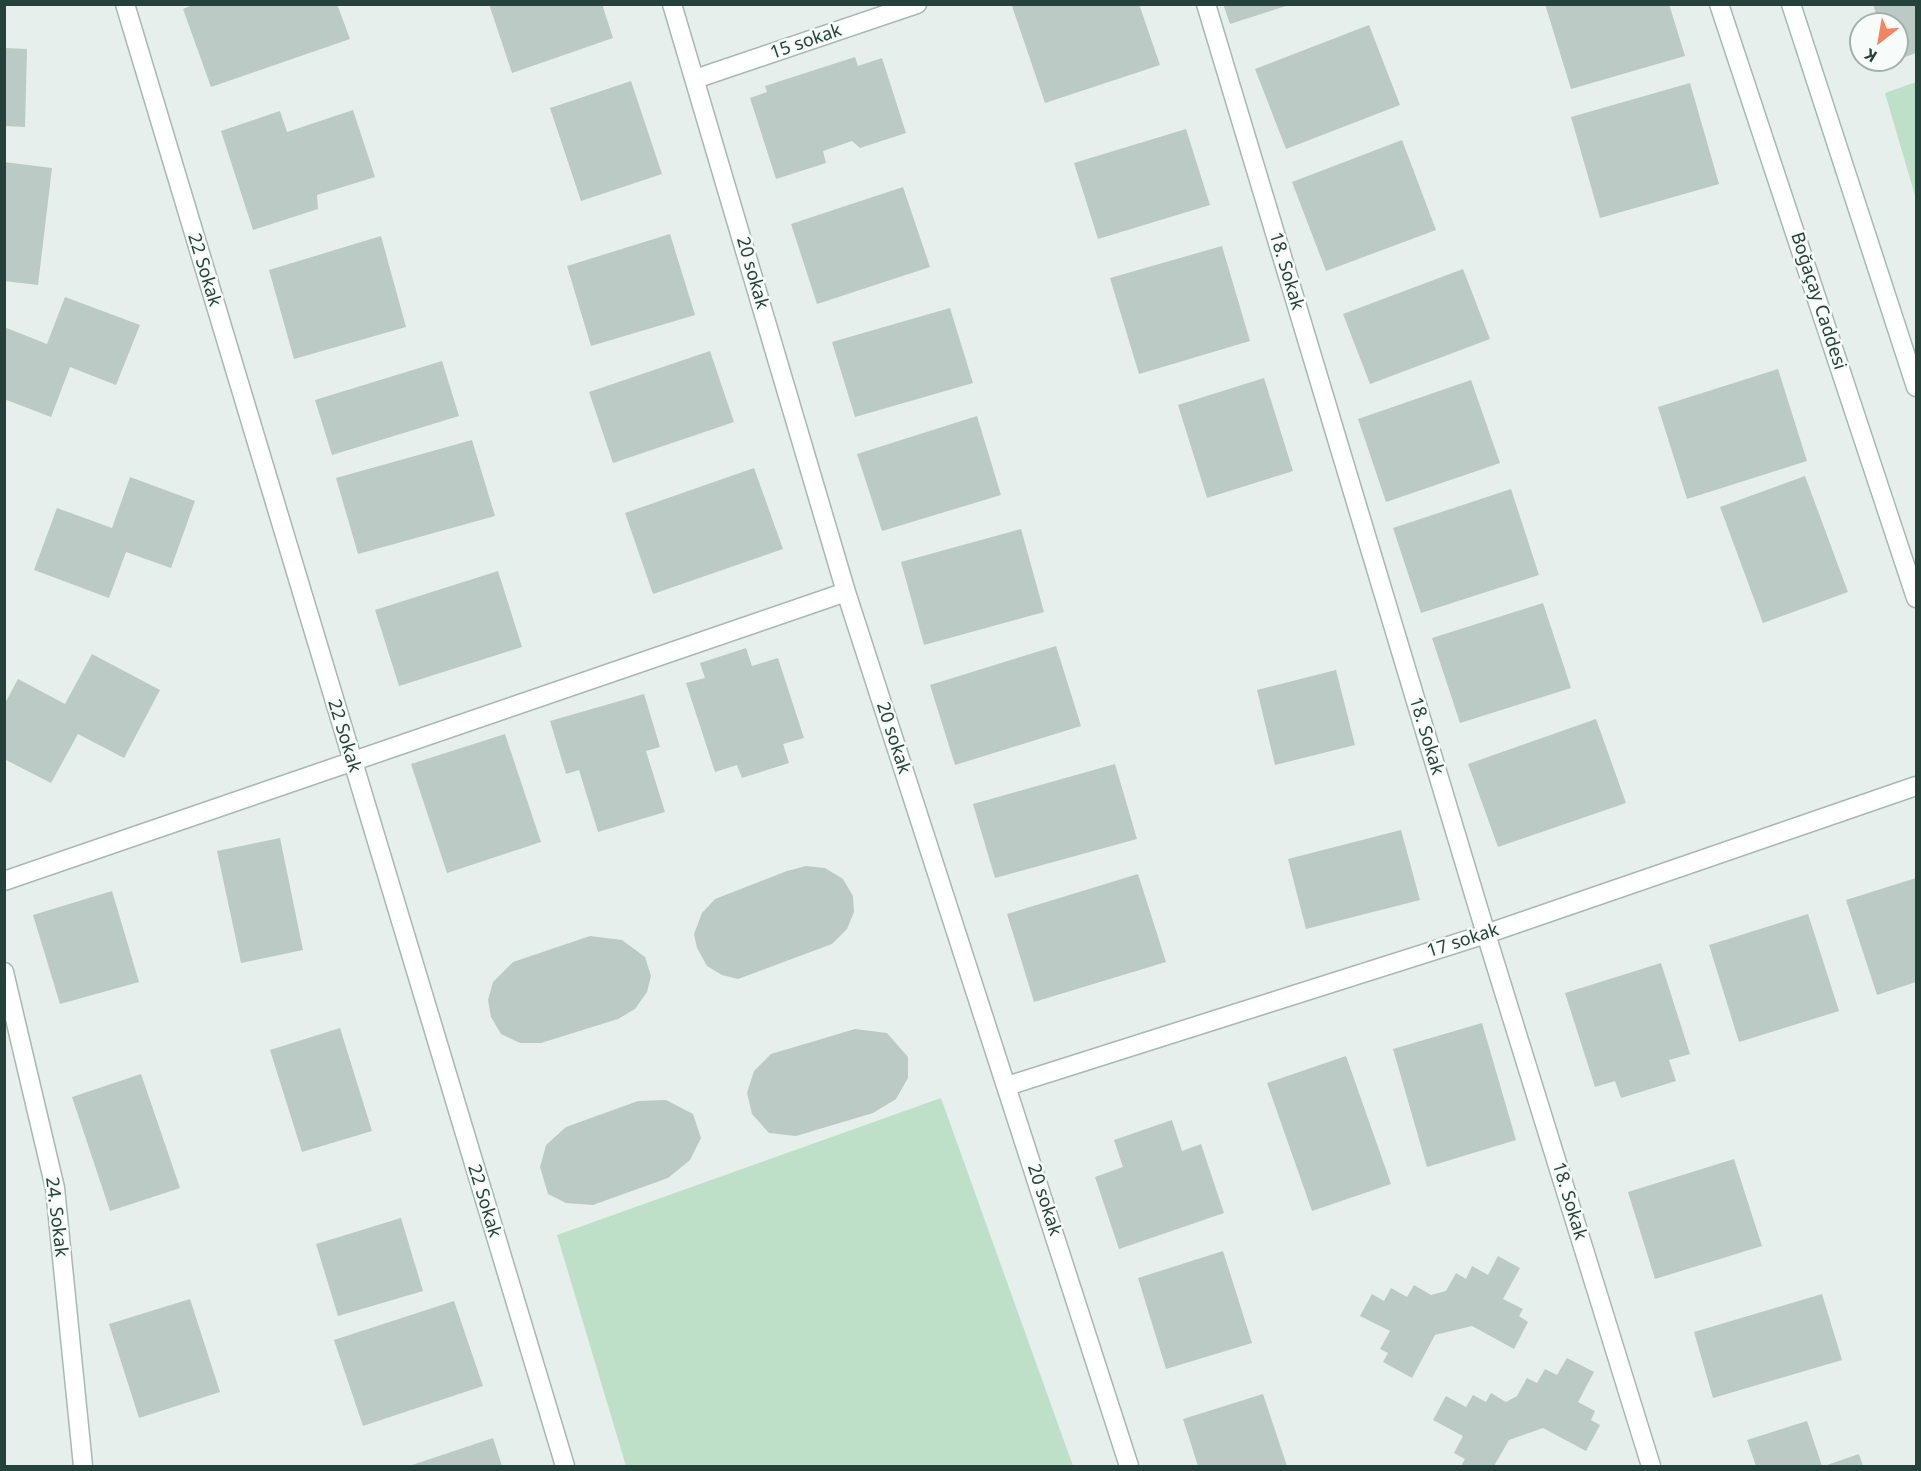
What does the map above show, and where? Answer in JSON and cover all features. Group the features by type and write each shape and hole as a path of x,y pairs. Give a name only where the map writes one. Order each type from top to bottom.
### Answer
{"street":[{"name":"22 Sokak","path":"125,4 565,1467"},
{"name":"20 sokak","path":"672,4 846,592 1129,1467"},
{"name":"15 sokak","path":"695,79 917,4"},
{"name":"18. Sokak","path":"1206,4 1486,934 1651,1467"},
{"name":"Boğaçay Caddesi","path":"1719,4 1917,598"},
{"path":"1791,4 1917,387"},
{"path":"4,881 846,592"},
{"name":"17 sokak","path":"1007,1086 1486,934 1917,786"},
{"name":"24. Sokak","path":"4,972 55,1188 83,1467"}],"green space":[{"path":"1916,82 1916,199 1885,93"},
{"path":"941,1098 1073,1466 626,1466 557,1235"}],"building":[{"path":"195,4 337,4 350,39 211,87 183,9"},
{"path":"489,4 602,4 613,38 512,73"},
{"path":"1016,4 1139,4 1160,65 1045,103 1012,6"},
{"path":"1223,4 1289,4 1289,5 1230,24"},
{"path":"1545,4 1669,4 1685,56 1571,89"},
{"path":"1873,4 1916,4 1916,53 1909,56 1909,12 1875,12"},
{"path":"1369,25 1400,105 1286,149 1255,69"},
{"path":"4,48 27,49 25,127 4,126"},
{"path":"855,57 858,66 882,58 906,133 860,148 852,141 823,151 826,163 776,179 750,98 767,92 765,86"},
{"path":"631,81 662,174 581,201 550,108"},
{"path":"1690,83 1719,184 1600,218 1571,117"},
{"path":"353,110 375,177 317,195 318,209 253,230 221,131 280,111 287,132"},
{"path":"1186,129 1210,205 1098,239 1074,163"},
{"path":"1402,140 1436,230 1326,271 1292,182"},
{"path":"4,162 52,168 38,285 4,281"},
{"path":"903,187 930,267 817,304 791,224"},
{"path":"670,234 695,315 591,346 567,266"},
{"path":"381,236 406,327 294,359 269,270"},
{"path":"1222,246 1250,341 1139,374 1110,278"},
{"path":"1463,269 1490,339 1370,384 1343,314"},
{"path":"65,297 140,325 116,385 70,367 51,417 4,399 4,327 47,344"},
{"path":"950,308 973,383 855,417 832,342"},
{"path":"710,351 734,422 613,463 589,392"},
{"path":"442,361 459,416 332,455 315,400"},
{"path":"1778,369 1807,461 1687,499 1658,407"},
{"path":"1264,378 1293,471 1207,498 1178,405"},
{"path":"1471,380 1500,463 1386,502 1358,419"},
{"path":"977,416 1001,495 882,531 857,454"},
{"path":"472,440 495,516 358,554 336,478"},
{"path":"754,468 783,549 653,594 625,513"},
{"path":"1805,476 1848,592 1763,623 1720,507"},
{"path":"130,477 195,501 171,568 126,552 109,598 34,570 57,508 112,528"},
{"path":"1511,489 1539,575 1421,613 1393,528"},
{"path":"1021,529 1044,612 924,645 901,562"},
{"path":"498,571 522,647 399,686 375,610"},
{"path":"1543,603 1571,688 1460,723 1432,638"},
{"path":"1056,646 1081,726 955,765 930,685"},
{"path":"746,648 752,666 778,658 804,738 783,744 789,763 742,778 737,765 715,772 686,683 705,678 700,663"},
{"path":"92,654 160,690 124,758 78,734 51,783 4,759 4,705 18,679 65,704"},
{"path":"1336,670 1355,745 1275,765 1257,690"},
{"path":"644,694 660,747 646,751 665,812 598,832 579,770 566,774 550,721"},
{"path":"1596,719 1626,803 1498,847 1468,764"},
{"path":"505,734 541,842 447,873 411,764"},
{"path":"1115,764 1137,839 995,878 973,804"},
{"path":"1401,830 1420,900 1306,929 1288,859"},
{"path":"280,838 303,950 241,963 217,851"},
{"path":"806,866 825,868 843,879 853,896 854,912 847,929 832,944 738,979 722,975 707,966 697,948 694,934 702,913 715,899"},
{"path":"1138,874 1166,962 1034,1002 1007,914"},
{"path":"1916,878 1916,982 1877,995 1846,900"},
{"path":"112,891 139,982 60,1004 33,915"},
{"path":"1808,914 1839,1011 1739,1042 1709,945"},
{"path":"590,936 622,940 645,957 651,976 647,992 635,1009 618,1019 541,1043 520,1043 501,1034 491,1017 488,1000 493,982 513,962"},
{"path":"1661,963 1690,1054 1669,1060 1676,1081 1621,1098 1615,1081 1595,1087 1565,993"},
{"path":"1482,1023 1516,1140 1427,1167 1393,1049"},
{"path":"340,1028 372,1131 302,1152 270,1050"},
{"path":"855,1029 887,1033 908,1057 908,1078 896,1099 873,1113 796,1136 769,1133 752,1114 747,1093 754,1071 771,1054"},
{"path":"1346,1056 1391,1184 1312,1211 1267,1083"},
{"path":"141,1074 180,1188 110,1211 72,1097"},
{"path":"666,1100 693,1114 701,1138 690,1160 668,1178 593,1205 566,1203 548,1194 540,1167 546,1145 566,1127 638,1101"},
{"path":"1172,1120 1182,1151 1201,1144 1224,1213 1119,1249 1095,1177 1123,1167 1114,1140"},
{"path":"1734,1159 1762,1246 1655,1279 1628,1192"},
{"path":"401,1218 423,1291 338,1316 316,1244"},
{"path":"1223,1251 1252,1343 1166,1369 1138,1278"},
{"path":"1498,1256 1520,1268 1503,1299 1523,1309 1519,1316 1528,1322 1514,1349 1472,1326 1435,1335 1412,1378 1383,1362 1388,1353 1380,1349 1390,1331 1360,1316 1372,1294 1384,1301 1391,1288 1407,1297 1414,1285 1431,1295 1446,1291 1456,1273 1466,1279 1472,1266 1488,1275"},
{"path":"1822,1294 1842,1360 1713,1398 1694,1332"},
{"path":"190,1299 220,1392 139,1418 109,1324"},
{"path":"454,1301 483,1386 363,1426 334,1340"},
{"path":"1567,1358 1594,1372 1578,1402 1595,1411 1591,1420 1600,1425 1586,1451 1543,1428 1509,1440 1494,1466 1461,1466 1465,1459 1454,1453 1463,1436 1433,1420 1446,1396 1466,1407 1473,1395 1486,1402 1491,1393 1506,1402 1517,1396 1527,1378 1537,1383 1545,1369 1557,1375"},
{"path":"1263,1394 1287,1466 1198,1466 1183,1419"},
{"path":"1807,1421 1822,1466 1756,1466 1747,1440"},
{"path":"493,1438 502,1466 409,1466"},
{"path":"1859,1454 1863,1466 1824,1466"}]}
